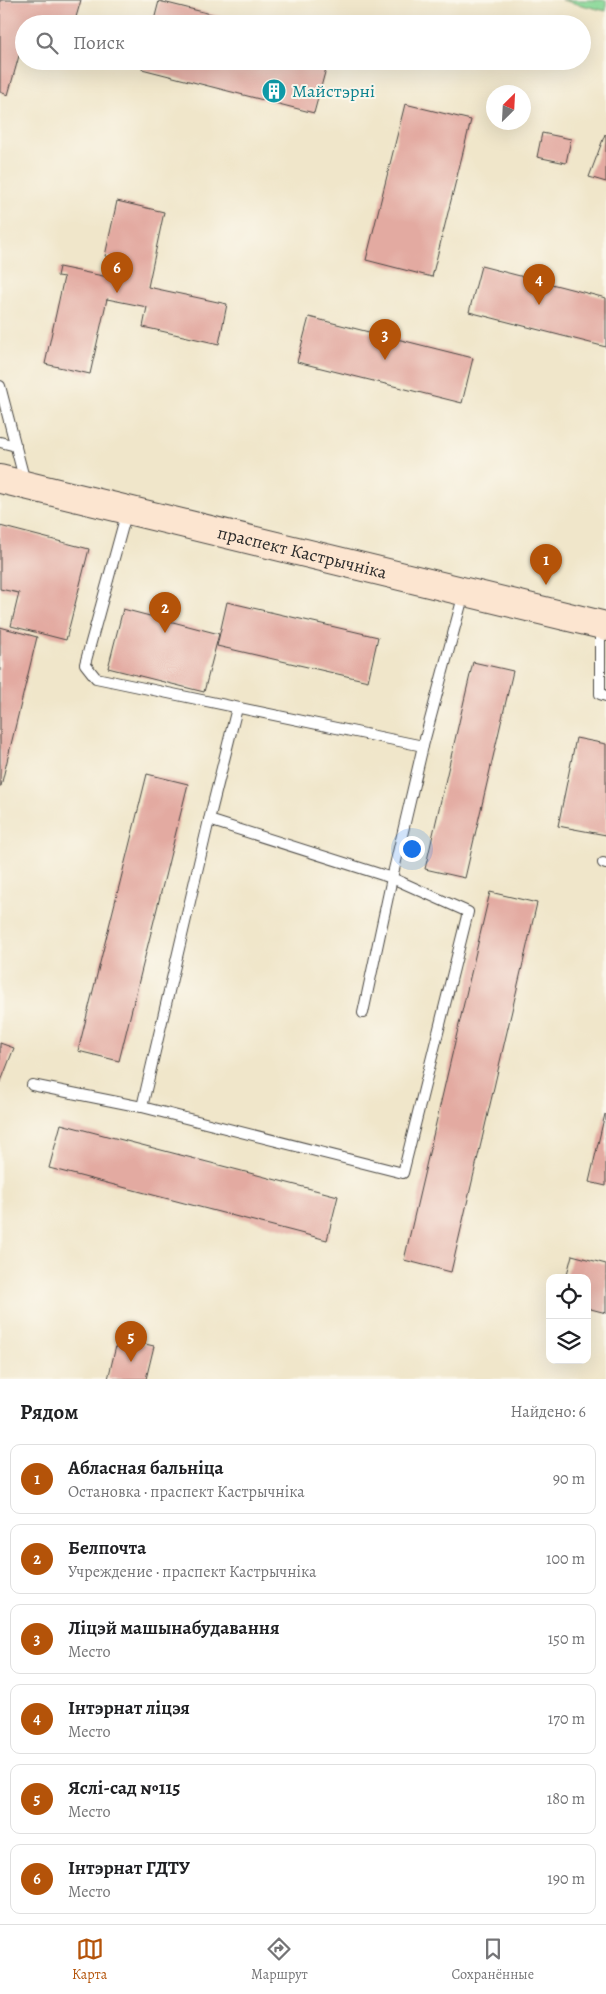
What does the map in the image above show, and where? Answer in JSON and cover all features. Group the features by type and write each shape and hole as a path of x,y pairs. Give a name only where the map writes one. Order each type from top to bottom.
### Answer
{"main road":[{"name":"праспект Кастрычніка","path":"0,479 603,626"}],"lane":[{"path":"0,386 26,485"},
{"path":"0,442 16,446"},
{"path":"126,511 85,664 96,678 423,746"},
{"path":"363,1013 423,746 464,592"},
{"path":"603,626 600,694 606,696"},
{"path":"142,1107 237,708"},
{"path":"32,1085 142,1107 403,1173 468,912 392,878 209,820"}],"green space":[{"path":"562,0 606,0 606,11"}],"building":[{"path":"0,0 81,0 77,15 15,15 15,70 8,95 0,92"},
{"path":"159,1 215,15 155,15"},
{"name":"Майстэрні","path":"146,70 326,70 314,113"},
{"path":"405,104 471,120 432,277 366,260"},
{"path":"542,133 571,139 566,163 537,157"},
{"path":"606,135 606,182 589,177"},
{"path":"117,201 164,212 148,287 227,304 219,344 143,327 147,307 107,299 90,374 45,364 64,277 57,276 59,267 108,277 112,258 105,256"},
{"path":"481,266 606,298 606,347 469,312"},
{"path":"309,317 473,358 462,403 297,362"},
{"path":"0,526 89,549 66,640 11,626 19,593 0,589"},
{"path":"227,602 378,637 368,681 217,646"},
{"path":"123,609 219,634 204,692 108,668"},
{"path":"0,627 37,637 1,786 0,786"},
{"path":"473,662 513,671 465,878 425,869"},
{"path":"576,738 606,744 606,835 558,826"},
{"path":"147,774 188,784 119,1061 78,1051"},
{"path":"490,892 537,903 451,1272 404,1260"},
{"path":"0,1043 14,1048 0,1084"},
{"path":"606,1115 606,1186 589,1182"},
{"path":"61,1124 338,1196 327,1240 49,1168"},
{"path":"572,1255 606,1264 606,1313 591,1309 591,1274 567,1274"},
{"path":"118,1338 154,1346 146,1379 108,1379"}],"place":[{"name":"Майстэрні","path":"274,91"},
{"name":"Інтэрнат ГДТУ","path":"117,293"},
{"name":"Інтэрнат ліцэя","path":"539,305"},
{"name":"Ліцэй машынабудавання","path":"385,360"},
{"name":"Абласная бальніца","path":"546,585"},
{"name":"Белпочта","path":"165,633"},
{"name":"Яслі-сад №115","path":"131,1362"}]}
